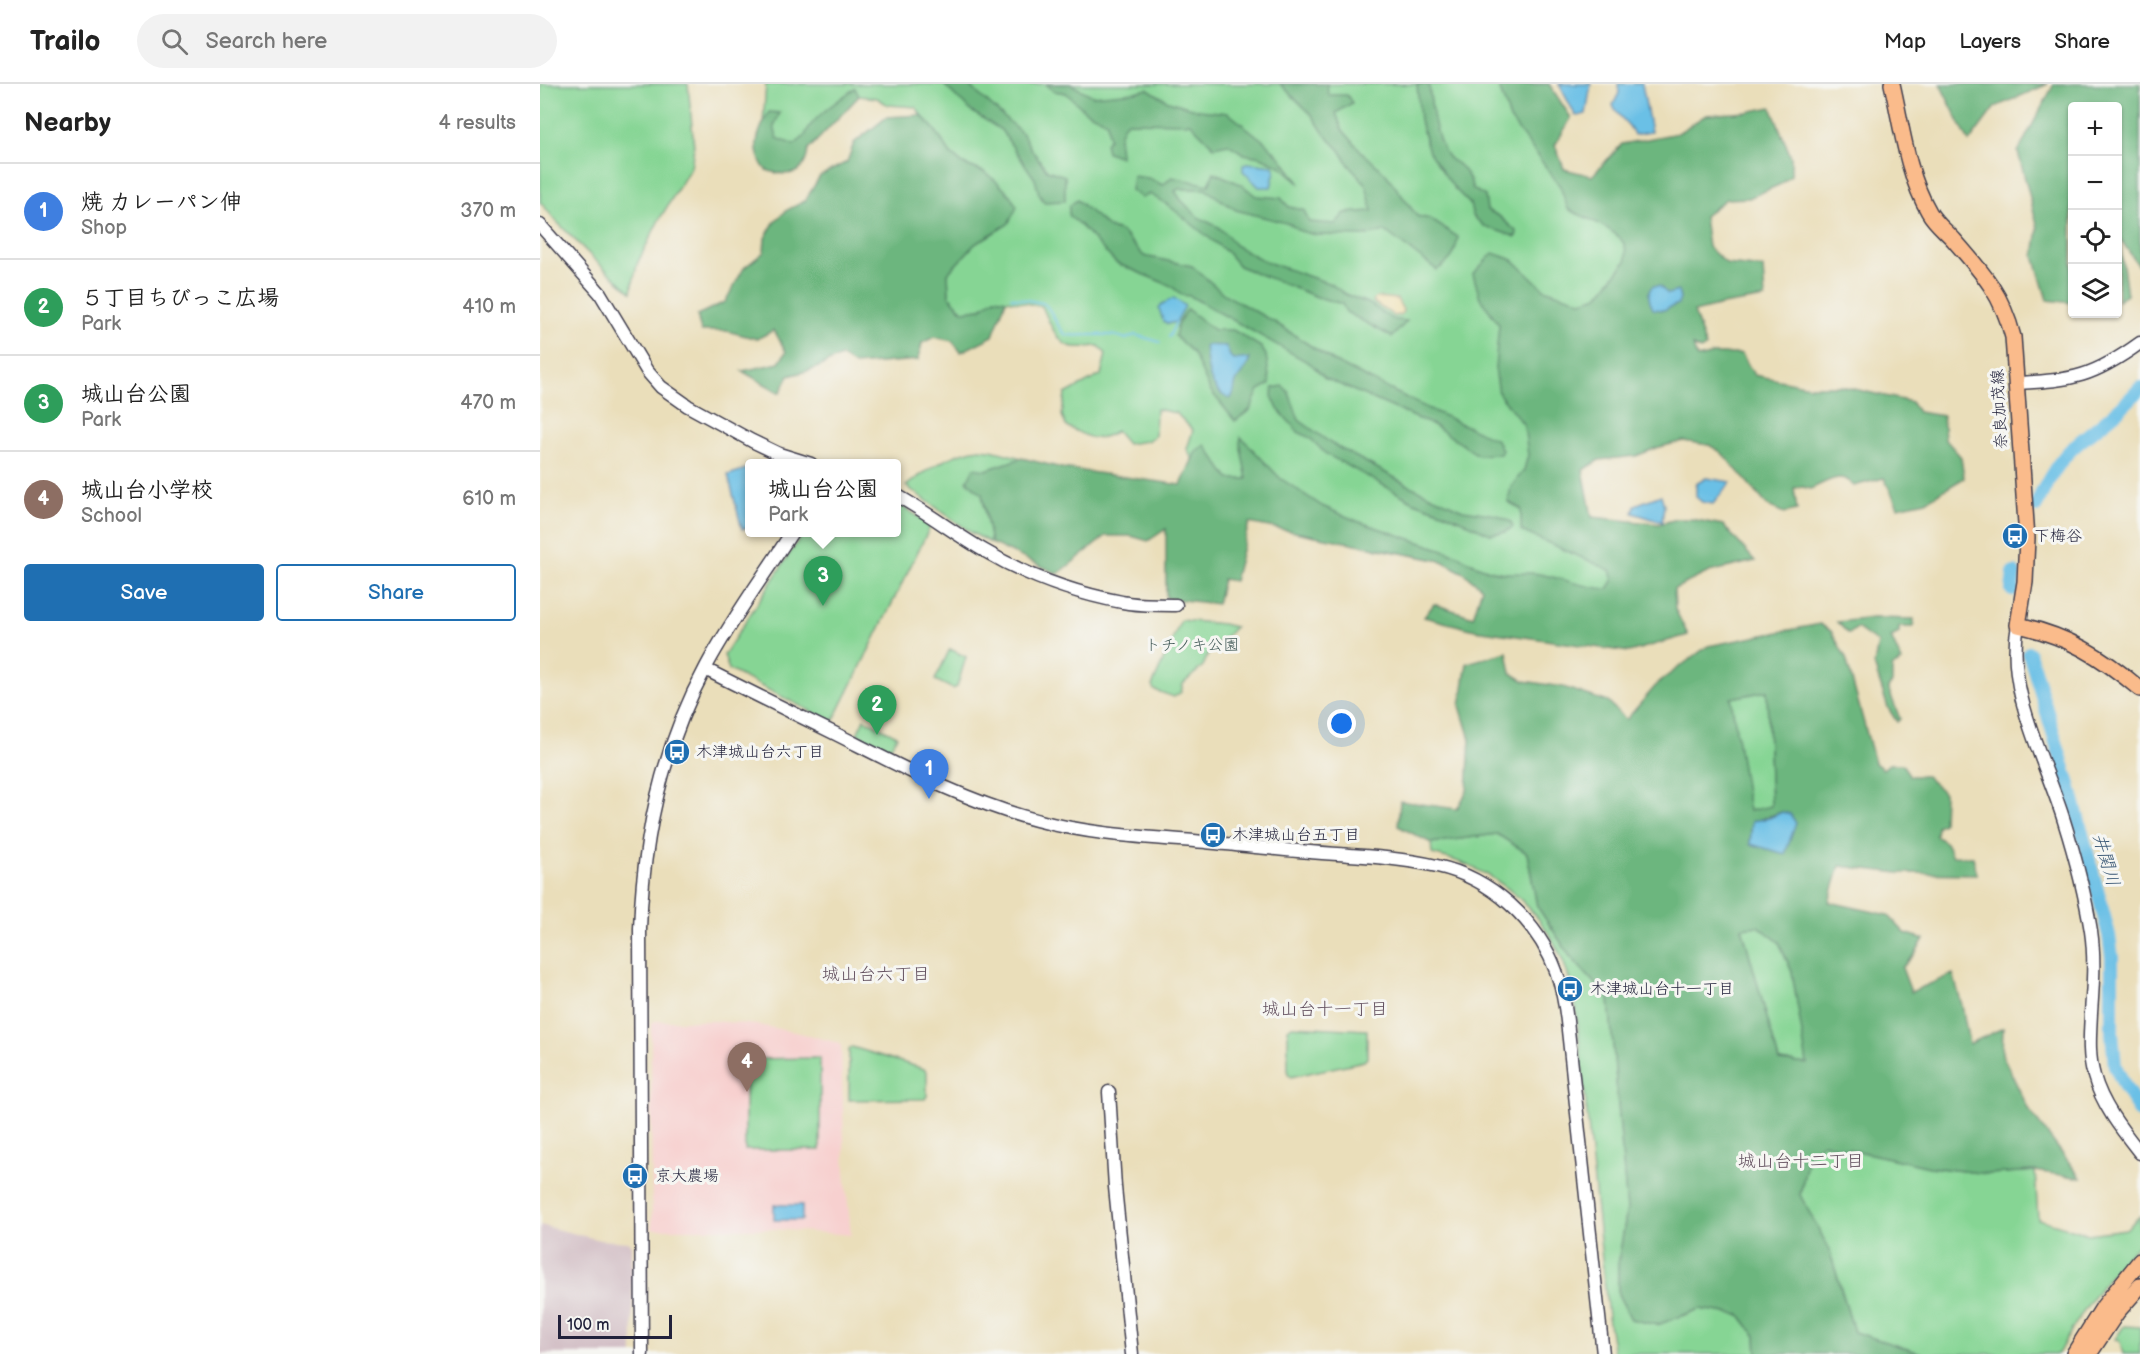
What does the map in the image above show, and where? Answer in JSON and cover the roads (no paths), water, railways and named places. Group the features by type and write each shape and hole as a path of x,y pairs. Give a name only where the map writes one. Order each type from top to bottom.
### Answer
{"main road":[{"name":"奈良加茂線","path":"1892,84 1913,177 1930,215 1986,278 2007,313 2013,337 2027,538 2025,582 2018,625"},
{"path":"2018,625 2065,638 2084,648 2140,689"},
{"path":"2074,1354 2104,1306 2140,1261"},
{"path":"2089,1354 2118,1312 2140,1286"}],"street":[{"path":"540,225 600,293 647,371 661,387 688,406 752,441 795,459"},
{"path":"2017,383 2067,380 2087,375 2140,343"},
{"path":"901,498 984,551 1044,580 1121,602 1146,606 1176,605"},
{"path":"642,1354 640,929 643,869 651,820 674,737 705,669 734,619 789,537"},
{"path":"2018,625 2014,651 2017,677 2036,741 2067,830 2091,931 2094,973 2090,1054 2093,1074 2110,1111 2140,1154"},
{"path":"705,669 937,785 986,805 1036,821 1124,835 1438,866 1465,876 1500,896 1522,916 1540,939 1556,970 1562,989 1603,1354"},
{"path":"1109,1092 1114,1175 1132,1354"}],"water":[{"path":"1559,84 1591,84 1586,114 1575,115"},
{"path":"1618,84 1642,84 1651,132 1634,135 1617,113 1613,105 1619,93"},
{"path":"1247,163 1273,166 1275,171 1271,187 1259,187 1243,171 1243,165"},
{"path":"1653,286 1659,286 1668,294 1678,291 1680,299 1678,304 1664,310 1653,309 1649,294"},
{"path":"1174,298 1185,306 1176,322 1168,324 1163,321 1159,308"},
{"path":"1205,345 1226,346 1234,360 1250,358 1236,382 1230,399 1217,390 1213,384 1208,369"},
{"path":"745,469 745,528 742,529 728,475"},
{"path":"1706,478 1731,482 1713,504 1702,502 1696,497 1696,484"},
{"path":"1661,495 1664,505 1662,522 1633,513 1635,505"},
{"path":"1782,812 1790,814 1796,823 1785,854 1750,844 1752,821 1769,818"},
{"path":"774,1205 802,1205 802,1220 774,1220"}],"waterway":[{"path":"1011,297 1046,305 1066,335 1105,335 1126,339 1135,335 1160,342"},
{"path":"1169,337 1176,322"},
{"name":"井関川","path":"2036,506 2048,481 2064,457 2118,411 2140,388"},
{"name":"井関川","path":"2012,590 2014,573"},
{"name":"井関川","path":"2029,653 2070,788 2109,935 2112,957 2112,1033 2115,1066 2140,1112"}],"place":[{"name":"下梅谷","path":"2015,536"},
{"name":"城山台公園","path":"823,606"},
{"name":"５丁目ちびっこ広場","path":"877,735"},
{"name":"木津城山台六丁目","path":"677,752"},
{"name":"焼 カレーパン伸","path":"929,799"},
{"name":"木津城山台五丁目","path":"1213,835"},
{"name":"木津城山台十一丁目","path":"1570,989"},
{"name":"城山台小学校","path":"747,1092"},
{"name":"京大農場","path":"635,1176"}],"district":[{"name":"城山台六丁目","path":"876,974"},
{"name":"城山台十一丁目","path":"1325,1009"},
{"name":"城山台十二丁目","path":"1801,1161"}],"park label":[{"name":"トチノキ公園","path":"1192,645"}]}
